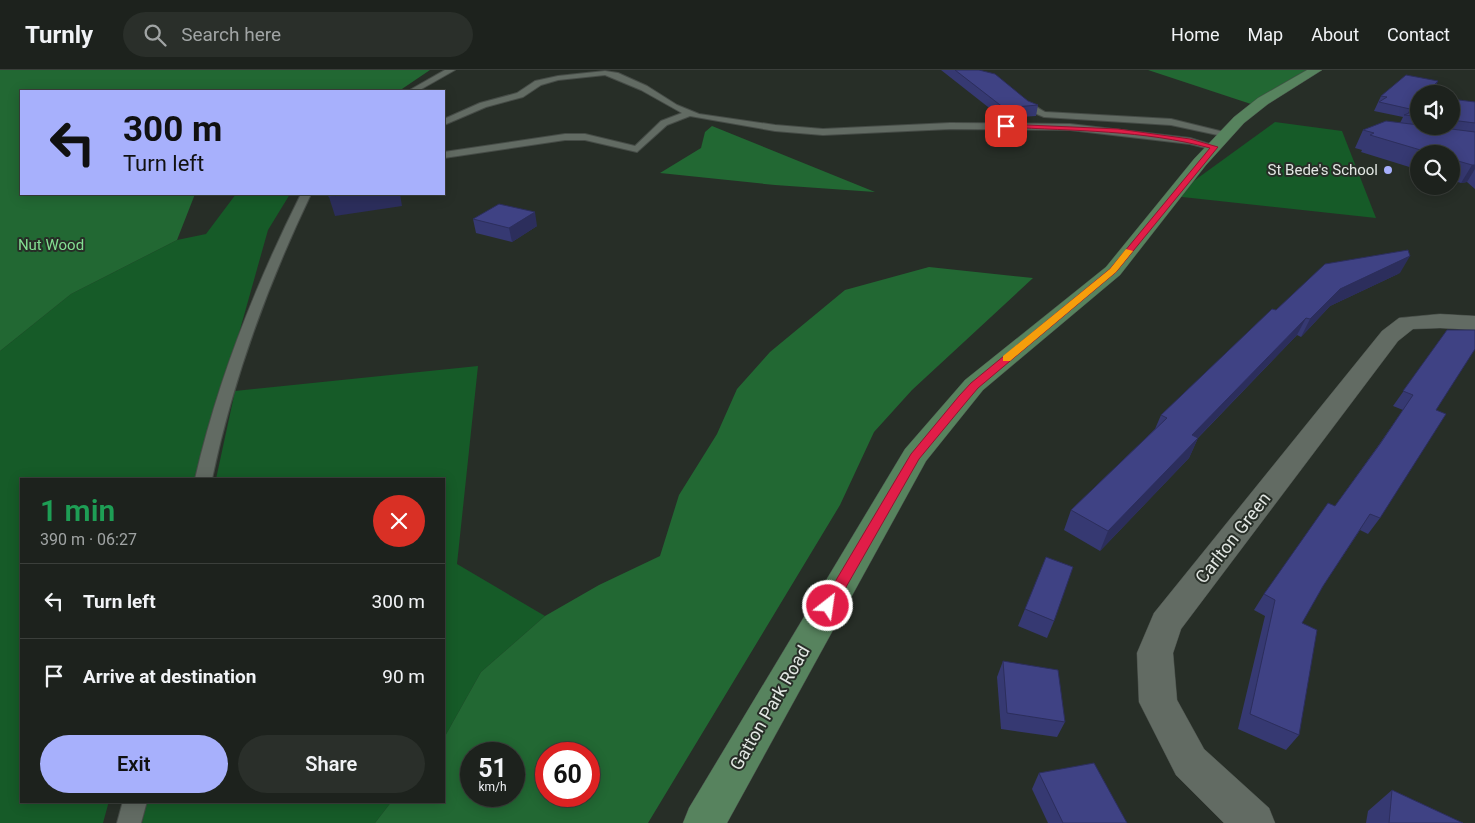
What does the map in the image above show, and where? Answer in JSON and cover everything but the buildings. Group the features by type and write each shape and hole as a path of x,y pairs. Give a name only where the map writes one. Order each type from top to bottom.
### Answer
{"main road":[{"name":"Gatton Park Road","path":"704,823 915,456 974,385 1113,270 1220,140 1263,101 1316,70"}],"street":[{"name":"Carlton Green","path":"1254,823 1190,762 1158,702 1155,653 1166,623 1390,336 1407,324 1440,321 1475,323"}],"lane":[{"path":"414,90 451,70"},
{"path":"445,122 483,106 520,95 538,83 558,78 604,73 615,75 644,88 674,107 690,113 774,128 823,132 968,126 1070,127 1190,140 1220,140"},
{"path":"1011,91 1030,108 1044,114 1171,122 1220,140"},
{"path":"445,155 565,137 585,137 637,149 664,123 690,113"},
{"path":"203,478 232,364 270,266 306,195"},
{"path":"129,823 134,803"}],"green space":[{"name":"Nut Wood","path":"0,70 430,70 400,90 20,90 20,195 195,195 177,240 71,294 0,351"},
{"path":"1148,70 1316,70 1257,106"},
{"path":"1275,122 1342,131 1376,218 1173,196"},
{"path":"712,126 875,192 775,185 660,173 701,148 705,132"},
{"path":"235,195 289,195 268,230 198,478 20,478 20,803 108,803 103,823 0,823 0,351 71,294 177,240 206,234"},
{"path":"929,267 1033,278 912,390 874,432 840,505 648,823 375,823 390,803 445,803 445,736 481,672 545,616 599,585 660,556 679,495 717,434 737,389 770,352 845,290"},
{"path":"478,366 457,564 545,616 481,672 445,736 445,478 216,478 235,391"},
{"path":"147,803 390,803 375,823 142,823"}],"slow traffic":[{"path":"1007,359 1113,270 1129,251"}],"place":[{"name":"St Bede's School","path":"1388,170"}],"route":[{"path":"828,606 915,456 963,398 974,385 1113,270 1214,147 1190,140 1118,131 1070,127 1006,126"}]}
